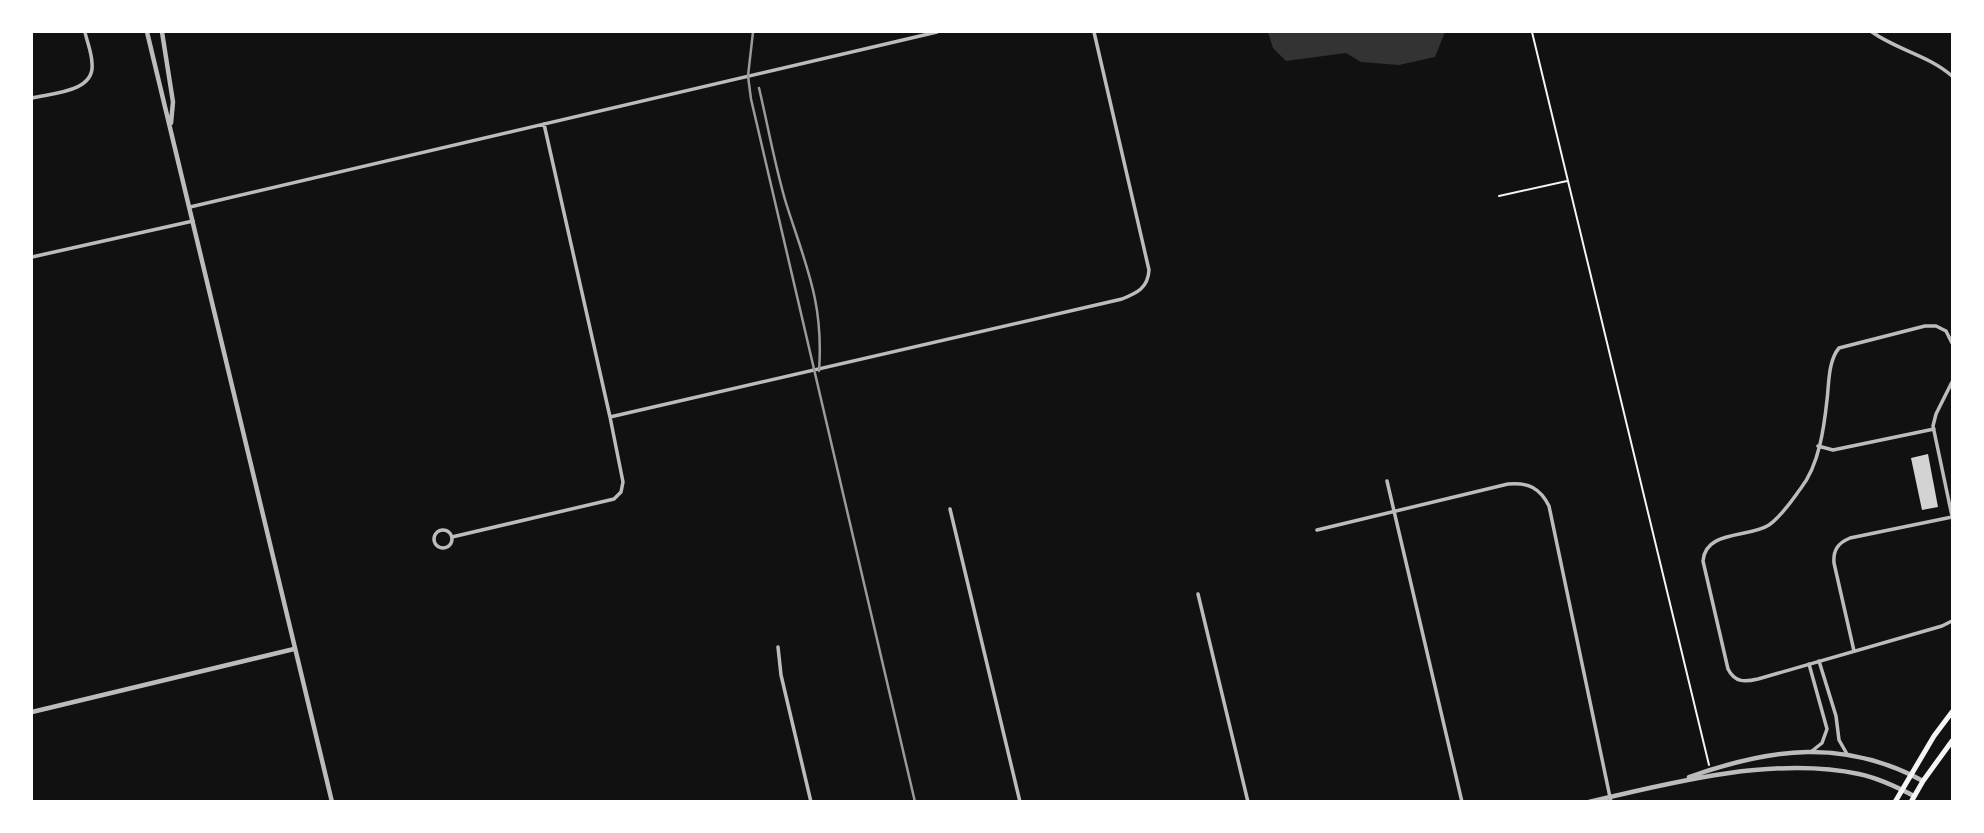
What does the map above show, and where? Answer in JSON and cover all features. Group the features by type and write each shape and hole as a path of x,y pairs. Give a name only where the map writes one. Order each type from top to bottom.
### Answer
{"main road":[{"path":"1895,802 1934,736 1952,712"},
{"path":"1913,799 1952,741"}],"street":[{"path":"32,98 80,86 88,81 93,64 85,32"},
{"path":"147,32 332,802"},
{"path":"162,32 173,102 171,124"},
{"path":"190,208 937,32"},
{"path":"610,417 1122,299 1144,287 1149,279 1149,270 1094,32"},
{"path":"1872,32 1896,46 1927,57 1952,74"},
{"path":"452,537 614,499 621,492 623,482 610,417 544,124"},
{"path":"32,257 192,221"},
{"path":"1952,343 1945,331 1931,326 1839,348 1832,360 1818,446 1807,480 1773,521 1760,530 1712,543 1705,550 1703,561 1728,669 1734,678 1748,682 1952,621"},
{"path":"1854,651 1834,553 1838,545 1850,538 1952,517 1934,429 1936,414 1952,383"},
{"path":"1818,446 1833,450 1934,429"},
{"path":"1387,481 1462,802"},
{"path":"1317,530 1508,484 1527,484 1544,495 1553,523 1611,799"},
{"path":"950,509 1020,802"},
{"path":"442,530 449,532 452,537 450,546 444,549 437,547 434,541 436,534 442,530"},
{"path":"1199,594 1248,802"},
{"path":"778,648 781,675 811,802"},
{"path":"32,712 294,649"},
{"path":"1819,661 1839,740 1847,754"},
{"path":"1809,664 1828,729 1822,743 1812,751"},
{"path":"1816,687 1826,684"},
{"path":"1828,729 1837,726"},
{"path":"1589,802 1611,799 1766,756 1812,751 1847,754 1894,766 1923,781"},
{"path":"1745,772 1744,768 1749,763 1766,756"},
{"path":"1679,781 1786,768 1829,769 1860,774 1902,789 1913,799"}],"path":[{"path":"1532,32 1710,770"},
{"path":"1499,196 1568,180"}],"shaded area":[{"path":"1268,32 1445,32 1435,57 1399,65 1361,62 1346,53 1286,61 1273,48"}],"building":[{"path":"1928,454 1938,507 1922,510 1911,458"}],"railway":[{"path":"753,32 748,76 751,99 915,802"},
{"path":"759,88 782,189 812,285 819,325 819,371"}]}
